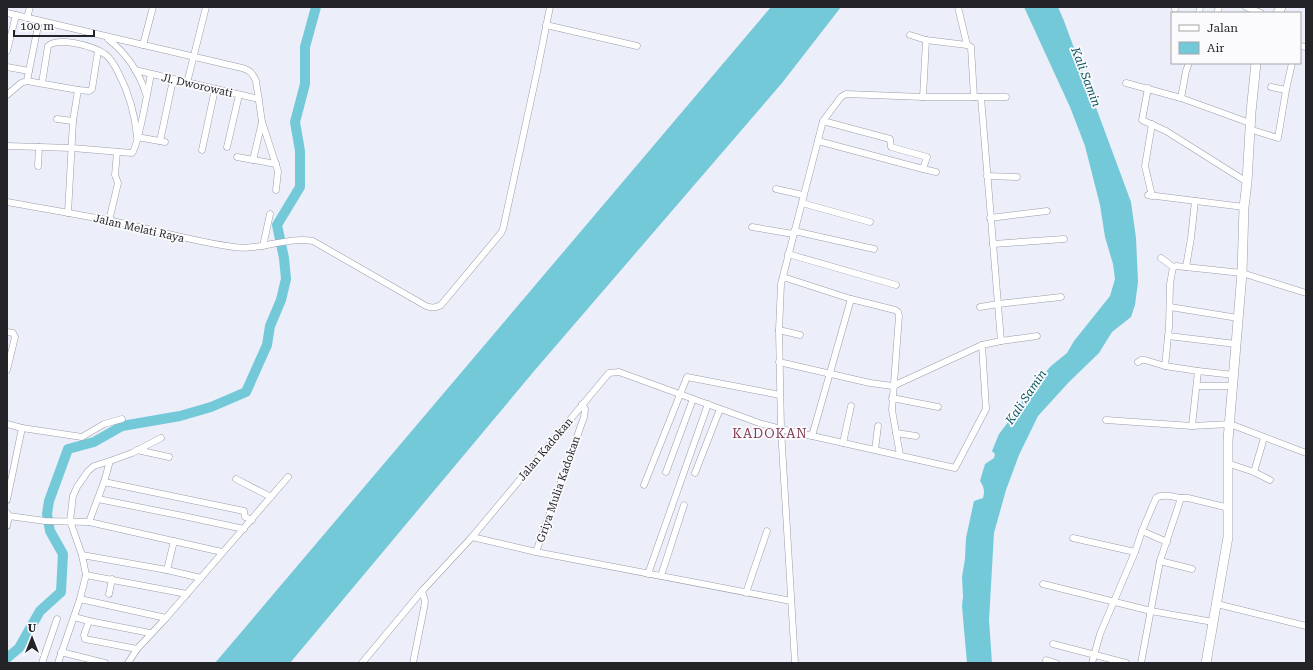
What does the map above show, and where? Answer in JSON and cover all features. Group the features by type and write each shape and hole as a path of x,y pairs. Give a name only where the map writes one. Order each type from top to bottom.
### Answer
{"street":[{"path":"27,18 30,7"},
{"path":"143,45 153,7"},
{"path":"187,83 206,7"},
{"path":"550,7 546,24 637,46"},
{"path":"958,7 967,45"},
{"path":"1246,7 1258,12"},
{"path":"7,13 242,68 250,72 256,81 262,122 278,171 276,190"},
{"path":"7,51 16,15"},
{"path":"27,81 39,21"},
{"name":"Jalan Melati Raya","path":"7,202 109,221 210,244 244,248 300,240 313,241 426,306 437,308 441,306 503,229 546,24"},
{"path":"910,34 926,40 967,45 971,47 974,97"},
{"path":"105,37 124,53 141,80 146,95"},
{"path":"923,97 926,40"},
{"path":"42,83 48,46 50,44 71,42 82,44 98,50 113,62 126,88 131,102 138,137"},
{"path":"7,94 21,83 27,81 89,91 92,89 98,50"},
{"path":"1181,98 1189,64"},
{"path":"1206,663 1228,537 1229,508 1227,463 1242,273 1244,207 1256,64"},
{"path":"1126,83 1181,98 1278,138 1292,64"},
{"path":"7,67 29,72"},
{"name":"Jl. Dworowati","path":"135,70 259,99"},
{"path":"7,146 72,148 132,153 138,137 151,74"},
{"path":"138,137 163,142 173,80"},
{"path":"1271,87 1286,90"},
{"path":"1148,88 1139,119 1166,130 1247,182"},
{"path":"202,150 215,89"},
{"path":"68,213 73,121 78,90"},
{"path":"227,147 239,95"},
{"path":"795,663 781,429 779,330 781,284 803,195 824,121 844,95 1006,97"},
{"path":"981,97 1001,341"},
{"path":"57,119 73,121"},
{"path":"824,121 890,139 891,147 927,157 923,169"},
{"path":"253,160 262,122"},
{"path":"1152,124 1145,166 1150,196 1196,200 1244,207"},
{"path":"818,141 936,172"},
{"path":"38,166 39,147"},
{"path":"109,221 118,183 114,175 117,152"},
{"path":"237,157 276,164"},
{"path":"987,176 1018,177"},
{"path":"776,189 803,195"},
{"path":"1186,268 1196,200"},
{"path":"802,203 870,222"},
{"path":"990,218 1047,211"},
{"path":"263,246 270,214"},
{"path":"752,226 794,232 874,249"},
{"path":"993,244 1064,239"},
{"path":"788,254 896,285"},
{"path":"1161,258 1173,268"},
{"path":"1173,268 1176,266 1242,273 1306,292"},
{"path":"1165,366 1170,307 1170,284 1173,268"},
{"path":"783,277 851,299 898,312 899,316 892,410 900,456"},
{"path":"980,307 1061,297"},
{"path":"812,436 851,299"},
{"path":"1170,307 1238,318"},
{"path":"779,330 800,335"},
{"path":"7,332 13,333 14,338 7,370"},
{"path":"779,362 870,383 893,386 982,345 1037,336"},
{"path":"1168,336 1236,344"},
{"name":"Jalan Kadokan","path":"362,663 422,591 472,536 609,373 619,372 762,424 956,468 986,409 982,345"},
{"path":"1138,362 1143,360 1165,366 1234,374"},
{"path":"1192,426 1198,371"},
{"path":"644,485 686,379 689,377 780,395"},
{"path":"1197,386 1233,386"},
{"path":"892,398 938,407"},
{"path":"666,472 694,399"},
{"name":"Griya Mulia Kadokan","path":"536,552 584,417 585,409 582,404"},
{"path":"648,574 708,404"},
{"path":"843,443 851,406"},
{"path":"695,473 720,409"},
{"path":"7,424 22,428 82,437 104,424 122,420"},
{"path":"1106,420 1192,426 1230,424 1306,453"},
{"path":"875,450 878,426"},
{"path":"7,500 22,428"},
{"path":"896,433 916,436"},
{"path":"58,663 80,599 86,575 82,555 70,521 73,496 77,487 88,470 94,466 127,455 161,438"},
{"path":"1254,472 1264,438"},
{"path":"137,450 169,457"},
{"path":"89,522 110,461"},
{"path":"1227,463 1254,472 1270,480"},
{"path":"128,663 150,633 166,618 222,552 244,530 288,477"},
{"path":"236,479 271,497"},
{"path":"104,482 244,511 245,517 252,520"},
{"path":"1092,663 1100,634 1156,498 1162,495 1188,498 1229,508"},
{"path":"1141,663 1160,562 1181,498"},
{"path":"98,499 244,530"},
{"path":"661,576 684,505"},
{"path":"7,526 8,515 45,521 89,522 222,552"},
{"path":"746,593 767,531"},
{"path":"1142,531 1167,542"},
{"path":"472,536 536,552 791,601"},
{"path":"1073,538 1135,552"},
{"path":"167,570 174,541"},
{"path":"82,555 167,570 201,578"},
{"path":"1160,562 1192,569"},
{"path":"86,575 187,594"},
{"path":"109,594 112,579"},
{"path":"1043,584 1114,602 1213,622"},
{"path":"414,663 425,601 422,591"},
{"path":"80,599 166,618"},
{"path":"1217,604 1306,626"},
{"path":"74,617 150,633"},
{"path":"42,663 57,619"},
{"path":"89,621 84,635 85,638 137,649"},
{"path":"1053,644 1126,663"},
{"path":"61,652 105,663"},
{"path":"1046,660 1056,663"}],"water":[{"path":"771,7 841,7 782,83 535,370 290,663 215,663"},
{"name":"Kali Samin","path":"1024,7 1058,7 1064,21 1131,202 1136,238 1138,282 1135,305 1131,317 1112,332 1099,353 1069,382 1038,416 1019,455 1006,490 994,533 989,620 992,663 967,663 962,606 962,577 966,538 974,501 983,498 984,496 984,489 980,481 985,464 994,458 995,454 992,451 999,434 1018,409 1025,395 1051,366 1067,353 1074,341 1110,296 1115,279 1113,264 1105,237 1100,205 1085,146 1070,107"}],"waterway":[{"path":"7,658 19,648 40,611 61,592 63,554 50,531 47,514 49,501 68,449 94,442 122,426 180,416 211,407 246,392 267,345 270,326 281,300 286,279 284,258 277,225 300,187 300,151 295,122 305,84 305,47 316,7"}],"district":[{"name":"KADOKAN","path":"770,433"}]}
